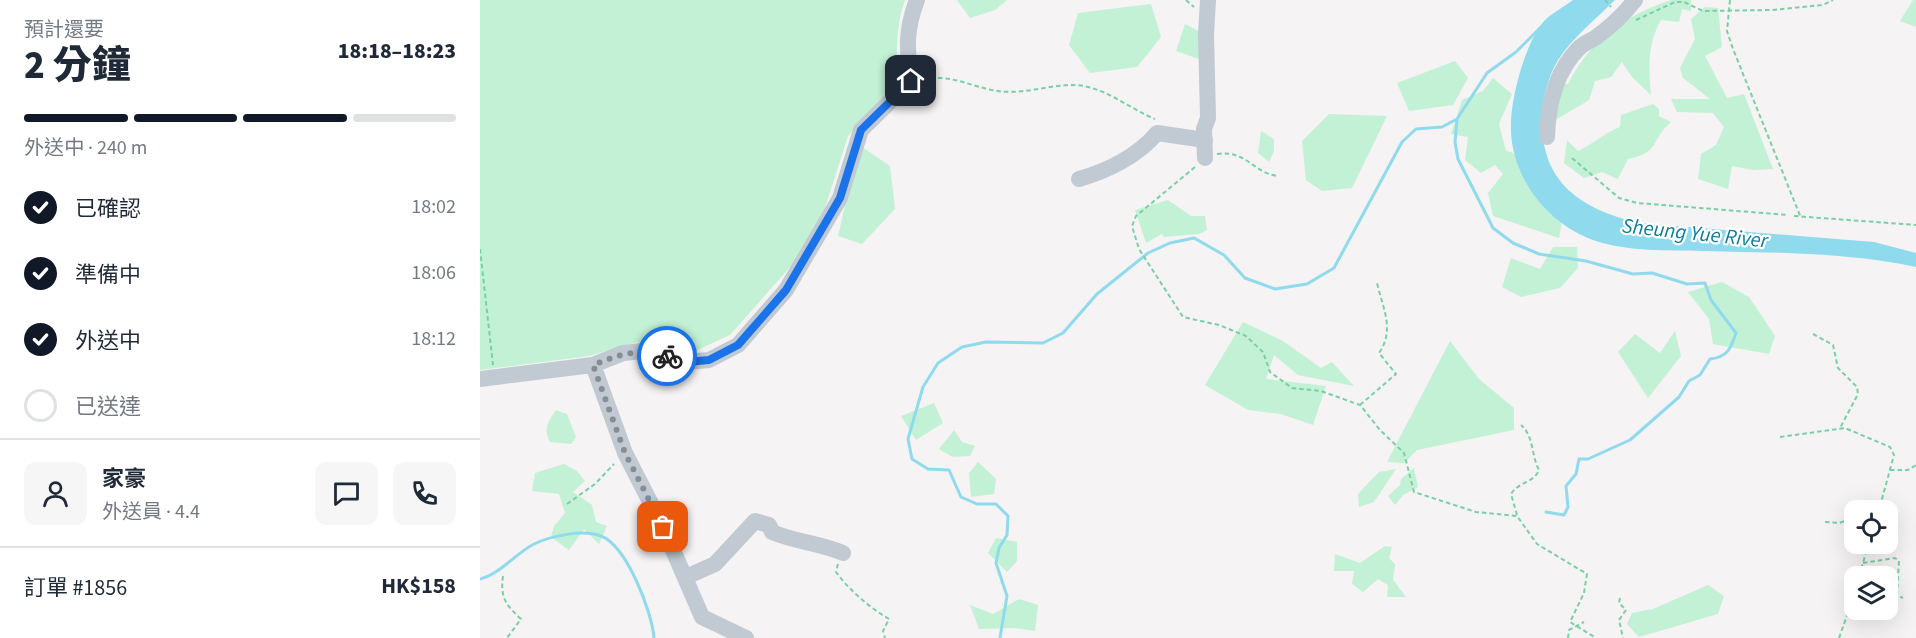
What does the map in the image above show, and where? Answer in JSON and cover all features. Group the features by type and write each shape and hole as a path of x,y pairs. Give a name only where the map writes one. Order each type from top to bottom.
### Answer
{"street":[{"path":"487,377 593,365 623,353 642,351 687,362 709,360 738,345 786,290 840,198 861,130 911,81 906,42 909,22 917,0"},
{"path":"1205,158 1204,129 1208,118 1206,34 1208,0"},
{"path":"1546,137 1548,111 1560,74 1580,46 1620,16 1635,0"},
{"path":"1079,179 1101,173 1147,144 1156,133 1204,140"},
{"path":"593,365 625,453 686,577 702,617 746,638"},
{"path":"686,577 715,564 755,520 761,520 769,525 772,532 787,539 818,544 843,553"}],"path":[{"path":"1730,0 1727,12 1727,31 1801,218"},
{"path":"1620,16 1628,21 1638,20 1675,2 1684,2 1703,11 1727,12 1823,6 1833,0"},
{"path":"911,81 941,76 999,91 1078,85 1123,100 1136,111 1156,120"},
{"path":"1277,176 1269,175 1243,156 1231,153 1205,158 1134,218 1132,226 1139,249 1183,317 1219,325 1246,336 1263,352 1270,372 1292,388 1321,391 1360,405 1380,430 1404,453 1414,492 1476,512 1517,516"},
{"path":"1572,158 1619,198 1637,203 1788,215"},
{"path":"1794,216 1916,225"},
{"path":"480,249 487,377"},
{"path":"1360,405 1396,374 1379,353 1385,346 1388,321 1377,283"},
{"path":"1813,334 1833,345 1838,368 1857,387 1858,394 1854,406 1840,428"},
{"path":"1521,425 1530,434 1532,456 1539,470 1533,479 1515,487 1511,494 1517,516 1537,544 1587,574 1584,593 1570,622 1596,638"},
{"path":"1780,437 1840,428 1890,447 1894,455 1882,500"},
{"path":"567,504 596,484 625,453"},
{"path":"1890,470 1908,470 1916,465"},
{"path":"1825,522 1844,521"},
{"path":"843,553 836,572 847,587 874,611 889,619 883,631 885,638"},
{"path":"1862,566 1866,554"},
{"path":"1863,563 1895,558 1899,561 1898,595 1903,598"},
{"path":"503,576 502,587 506,605 521,619 507,638"},
{"path":"1620,598 1619,603 1626,610 1619,620 1623,638"},
{"path":"1839,638 1845,620"},
{"path":"1568,638 1569,630 1584,622"}],"green space":[{"path":"480,0 905,0 898,31 897,85 848,136 825,208 791,266 730,335 693,352 637,342 589,356 480,370"},
{"path":"957,0 1007,0 995,10 970,18"},
{"path":"1671,0 1691,0 1691,11 1682,9 1679,22 1661,20 1656,29 1650,56 1651,95 1632,77 1622,62 1611,77 1595,81 1589,100 1557,119 1548,95 1553,83 1568,84 1587,54 1610,31 1638,14"},
{"path":"1913,0 1916,0 1916,27 1900,21"},
{"path":"1151,4 1161,37 1137,67 1090,73 1069,45 1078,13"},
{"path":"1705,7 1718,8 1722,47 1705,56 1727,98 1744,94 1773,169 1752,170 1732,166 1728,189 1698,179 1701,154 1716,145 1724,127 1713,113 1677,112 1671,99 1710,99 1683,78 1680,68 1695,39 1691,19"},
{"path":"1185,24 1203,33 1199,59 1176,51"},
{"path":"1455,61 1468,78 1453,105 1409,111 1397,83"},
{"path":"1493,78 1512,94 1499,124 1506,151 1514,153 1533,192 1562,222 1559,238 1493,216 1488,193 1503,174 1495,165 1481,173 1465,160 1468,137 1451,134 1462,100 1483,91"},
{"path":"1653,104 1659,109 1659,116 1671,122 1664,128 1651,149 1628,159 1618,179 1602,172 1584,178 1564,163 1567,140 1578,151 1620,127 1621,115"},
{"path":"1329,114 1387,116 1352,188 1322,191 1306,180 1302,141"},
{"path":"1261,131 1274,139 1274,151 1269,162 1258,153"},
{"path":"859,145 890,166 895,209 862,244 838,236"},
{"path":"1168,200 1191,216 1205,216 1207,230 1199,234 1164,237 1162,234 1146,243 1135,210"},
{"path":"1553,247 1577,247 1578,268 1560,288 1521,297 1502,287 1511,258 1540,269"},
{"path":"1722,282 1749,297 1775,336 1769,354 1713,344 1709,319 1688,292"},
{"path":"1243,322 1283,341 1321,368 1332,362 1354,386 1298,375 1274,355 1266,379 1326,386 1313,425 1281,414 1248,410 1205,385"},
{"path":"1675,331 1681,356 1648,398 1618,352 1635,334 1660,353"},
{"path":"1450,341 1479,379 1514,408 1514,430 1417,450 1404,463 1387,462"},
{"path":"934,403 943,423 916,440 901,416"},
{"path":"556,410 567,414 576,437 571,444 550,442 547,425"},
{"path":"954,430 962,442 975,446 970,456 953,457 939,449"},
{"path":"978,462 996,479 994,494 971,497 969,473"},
{"path":"564,464 577,471 585,481 573,492 592,505 596,522 607,526 599,544 584,529 569,550 551,537 554,526 565,513 559,494 532,491 535,473"},
{"path":"1414,468 1418,487 1403,495 1395,505 1388,496 1400,485 1401,479"},
{"path":"1396,469 1374,502 1359,507 1358,494 1379,472"},
{"path":"996,538 1017,542 1017,561 1007,572 988,553"},
{"path":"1385,546 1392,547 1389,558 1395,564 1393,580 1406,597 1387,597 1388,585 1378,579 1363,592 1352,584 1354,571 1334,571 1335,554 1360,563"},
{"path":"1708,585 1724,596 1718,614 1639,637 1627,624 1632,613 1653,609"},
{"path":"1019,599 1038,605 1035,631 1014,628 979,629 970,605 993,614"}],"water":[{"name":"Sheung Yue River","path":"1573,0 1615,0 1578,36 1558,60 1549,80 1544,102 1543,140 1548,159 1556,175 1582,200 1599,210 1639,223 1874,242 1916,253 1916,267 1864,258 1810,254 1635,249 1596,241 1562,223 1534,196 1524,179 1512,143 1511,124 1521,70 1537,30 1551,15"}],"waterway":[{"path":"1000,638 1007,596 996,563 999,548 1007,535 1008,516 996,504 977,504 961,497 949,470 928,469 912,459 908,439 923,387 938,363 962,347 986,342 1043,343 1063,333 1097,294 1148,253 1170,243 1194,238 1224,255 1245,278 1275,289 1307,284 1334,268 1402,142 1416,129 1442,127 1457,119 1487,73 1516,52 1547,21"},
{"path":"1457,120 1455,142 1458,159 1493,228 1513,243 1539,254 1586,261 1633,274 1652,273 1687,284 1705,283 1711,300 1736,333 1728,351 1710,359 1700,375 1689,381 1679,397 1630,440 1588,459 1579,459 1576,474 1566,486 1568,507 1564,515 1546,512"},
{"path":"480,579 494,573 527,548 541,541 576,533 601,536 611,542 629,566 649,612 654,638"}],"way so far":[{"path":"663,527 625,453 593,365 623,353 642,351 667,356"}],"route":[{"path":"667,356 687,362 709,360 738,345 786,290 840,198 861,130 911,81"}]}
